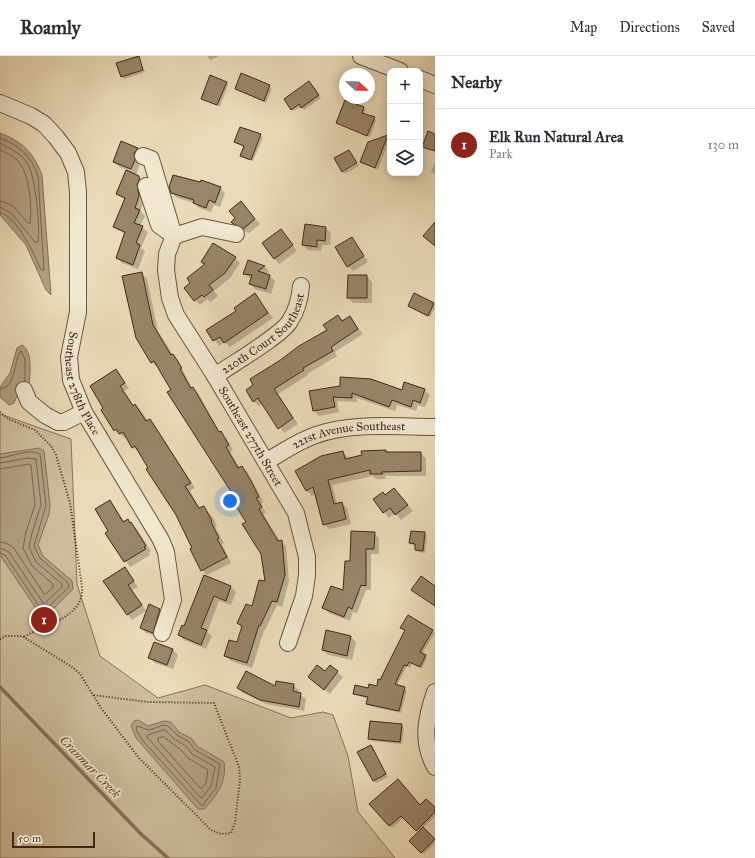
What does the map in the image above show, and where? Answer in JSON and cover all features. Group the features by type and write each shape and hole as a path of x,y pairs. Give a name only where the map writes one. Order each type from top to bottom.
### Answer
{"street":[{"path":"361,56 392,68"},
{"path":"423,80 435,85"},
{"name":"Southeast 278th Place","path":"0,103 31,116 44,124 68,153 76,172 78,192 78,312 69,357 71,380 84,412 161,540 166,552 173,600 162,633"},
{"path":"143,156 150,158 174,236"},
{"path":"146,186 159,225 174,236"},
{"path":"174,236 202,227 236,234"},
{"name":"Southeast 277th Street","path":"174,236 167,254 166,270 170,298 176,315 267,461 296,513 307,557 304,596 288,642"},
{"name":"220th Court Southeast","path":"215,376 277,334 290,322 296,310 302,286"},
{"path":"24,390 29,402 45,415 58,422 64,422 84,412"},
{"name":"221st Avenue Southeast","path":"267,461 300,441 317,434 365,428 435,427"},
{"path":"435,692 428,713 425,730 427,745 435,767"}],"path":[{"path":"0,412 8,419 35,430 51,446 56,455 64,477 70,503 82,587 82,596 73,609 54,623 24,637"},
{"path":"0,639 6,636 16,635 24,637 72,667 80,674 93,695 139,758 200,822 211,830 221,834 231,833 235,823 237,809 240,780 239,767 214,702 148,702 93,695"}],"shaded area":[{"path":"0,414 71,439 77,584 100,656 158,698 205,685 291,718 323,712 333,715 348,756 358,812 395,858 0,858"}],"water":[{"path":"0,133 21,144 31,154 42,175 51,295 46,290 26,245 0,215"},
{"path":"22,345 26,348 29,358 29,385 18,394 14,403 9,405 0,397 0,387 10,373 17,348"},
{"path":"39,448 44,451 50,505 49,514 38,545 43,556 72,581 73,589 48,614 39,613 0,555 0,454"},
{"path":"138,720 148,726 164,721 171,722 179,732 192,739 197,746 224,762 224,776 220,788 204,809 198,809 136,738 131,726 134,721"}],"building":[{"path":"139,56 143,70 121,77 116,63"},
{"path":"241,73 270,85 264,101 235,89"},
{"path":"210,75 227,82 217,105 201,99"},
{"path":"309,81 319,95 301,108 299,104 291,110 284,99"},
{"path":"343,104 356,104 364,107 362,113 375,117 367,136 336,123"},
{"path":"240,127 261,134 251,160 240,156 244,146 234,142"},
{"path":"428,131 435,134 435,151 423,147"},
{"path":"387,135 375,168 360,162 368,142"},
{"path":"121,141 138,148 134,153 135,160 131,169 113,162"},
{"path":"349,150 357,163 342,172 334,158"},
{"path":"126,170 139,176 140,179 137,184 139,196 135,208 140,210 134,223 143,226 136,243 140,245 133,265 116,258 125,232 113,227 125,198 116,194"},
{"path":"173,175 200,182 201,180 221,187 215,203 209,200 206,208 193,203 194,200 171,193 169,187"},
{"path":"241,201 255,219 243,229 231,222 235,218 229,211"},
{"path":"435,222 435,246 423,236"},
{"path":"305,224 326,227 325,241 317,240 317,247 302,245"},
{"path":"281,229 293,245 274,259 262,243"},
{"path":"352,237 364,256 347,267 335,247"},
{"path":"213,243 236,257 225,273 209,285 213,290 204,297 202,295 194,301 184,288 190,283 187,278 205,264 201,262"},
{"path":"248,260 265,266 258,271 270,275 266,289 249,284 252,275 243,274"},
{"path":"142,272 153,325 171,355 173,354 182,368 180,369 191,388 193,387 219,432 221,431 229,445 226,447 238,468 242,466 250,479 259,497 256,498 262,507 259,509 278,541 282,540 285,575 277,602 272,601 260,626 259,625 247,663 224,656 229,640 237,642 242,626 237,623 246,604 252,606 259,580 265,581 261,554 242,524 246,522 234,503 237,501 167,392 171,390 154,361 151,363 136,338 122,276"},
{"path":"348,275 367,275 367,298 347,298"},
{"path":"255,293 268,313 224,343 220,337 213,341 206,330 236,311 234,308"},
{"path":"414,293 434,303 428,316 408,306"},
{"path":"338,315 342,321 350,316 358,329 331,347 333,351 303,368 304,370 274,389 293,418 278,429 258,398 253,402 246,390 253,385 250,379 279,361 299,346 327,330 323,325"},
{"path":"116,369 125,383 120,386 133,406 135,404 146,421 150,419 191,483 185,486 199,508 204,506 212,521 211,522 219,538 217,539 227,557 201,571 176,515 146,469 148,468 135,446 132,448 123,432 119,434 116,429 114,431 101,410 103,408 90,386"},
{"path":"340,377 371,379 402,390 404,382 425,389 420,403 413,400 411,407 392,400 389,407 352,393 352,398 333,397 335,407 313,411 309,391 340,386"},
{"path":"386,450 386,452 421,452 421,471 381,472 383,474 370,474 370,470 328,480 334,504 342,502 346,519 323,525 313,487 306,491 295,471 321,456 343,451 345,459 362,455 361,451"},
{"path":"394,488 408,505 395,515 390,508 383,513 373,499 383,492 385,495"},
{"path":"110,500 123,522 128,519 130,523 131,522 146,546 144,547 146,549 124,562 105,533 108,531 95,509"},
{"path":"351,531 375,532 374,549 366,549 366,586 361,585 352,609 348,607 344,617 322,608 331,586 343,590 345,561 350,561"},
{"path":"411,531 425,532 423,551 415,550 415,544 409,543"},
{"path":"125,567 134,581 128,585 142,605 127,615 103,581"},
{"path":"204,575 231,586 226,601 214,596 201,628 207,630 201,645 178,635 182,625 184,626"},
{"path":"421,576 435,586 435,606 411,590"},
{"path":"149,604 160,609 153,633 140,628"},
{"path":"408,615 433,630 420,652 426,655 420,667 409,662 407,666 404,665 395,684 405,687 399,711 366,704 368,697 353,694 355,685 368,688 369,684 377,686 378,679 380,680 405,630 400,628"},
{"path":"326,630 351,636 347,656 322,650"},
{"path":"154,642 173,649 167,665 148,658"},
{"path":"317,665 325,671 330,665 338,671 324,690 308,677"},
{"path":"246,671 275,686 276,681 294,684 293,691 301,693 299,707 260,700 237,688"},
{"path":"370,721 402,724 400,742 368,739"},
{"path":"371,745 386,774 373,781 357,752"},
{"path":"398,779 420,805 426,799 435,807 435,812 416,831 401,816 389,826 369,804"},
{"path":"423,827 435,839 421,853 409,841"}],"waterway":[{"name":"Cranmar Creek","path":"0,687 141,834 168,858"}],"place":[{"name":"Elk Run Natural Area","path":"44,620"}]}
